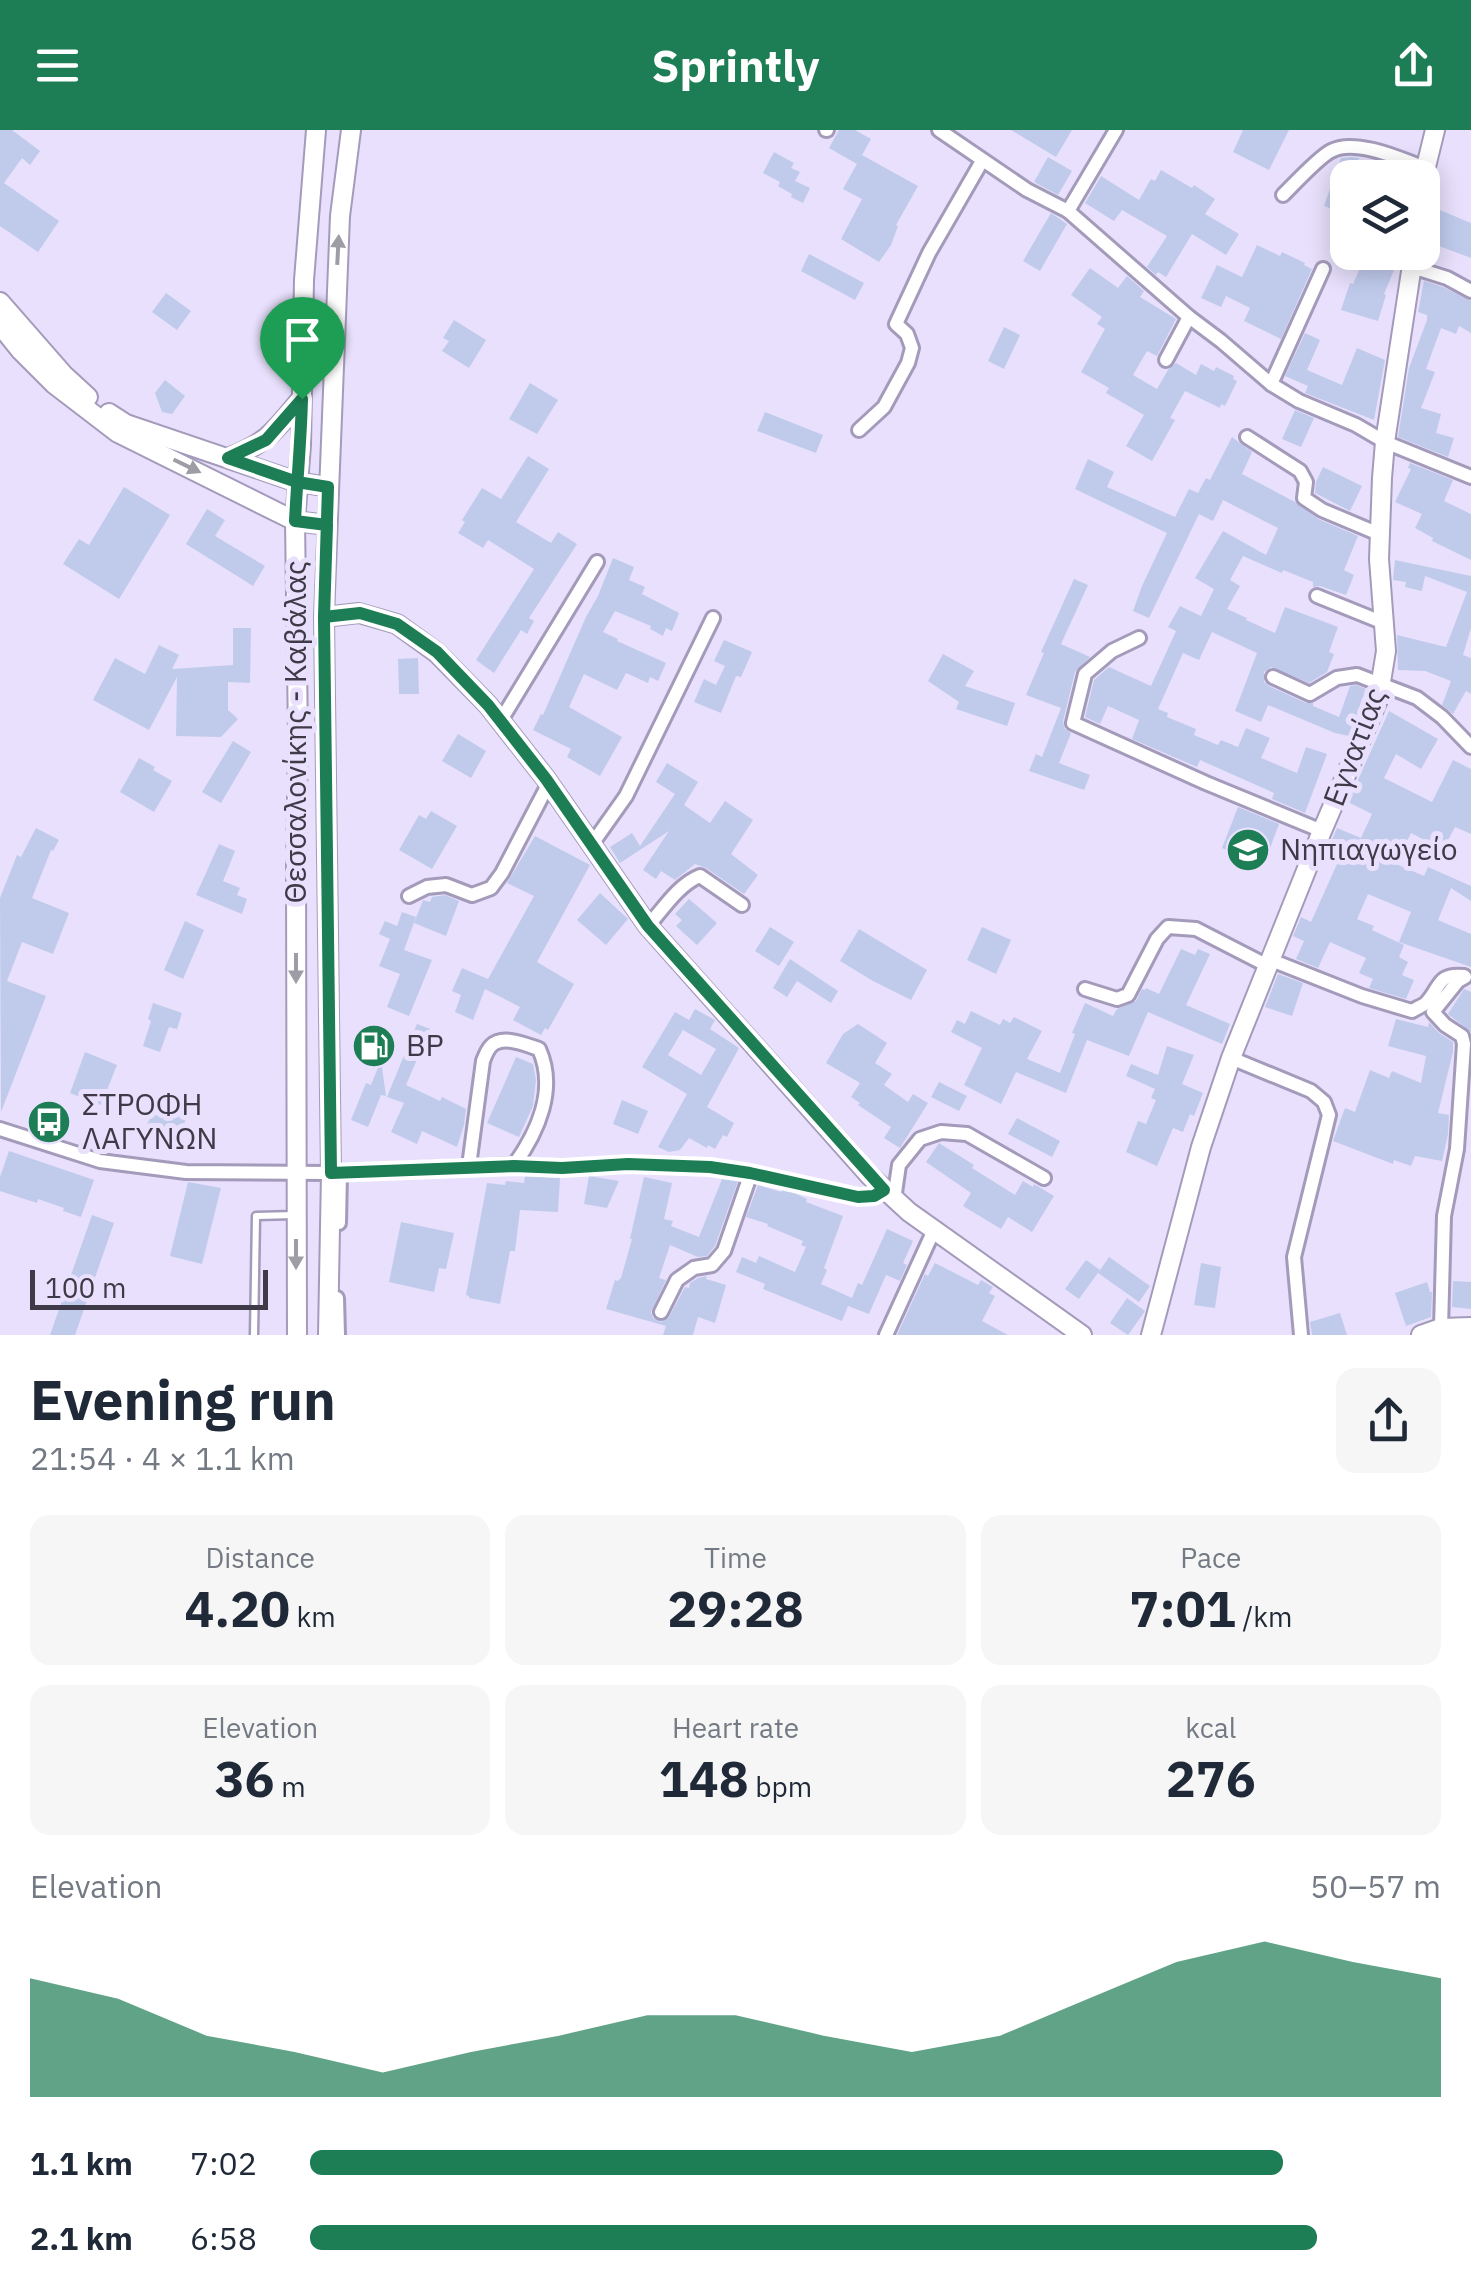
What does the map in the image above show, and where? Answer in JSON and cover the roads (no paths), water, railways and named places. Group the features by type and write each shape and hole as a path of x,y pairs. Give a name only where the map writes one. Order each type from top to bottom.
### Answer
{"main road":[{"name":"Θεσσαλονίκης - Καβάλας","path":"296,1335 295,521 304,280 316,130"},
{"name":"Θεσσαλονίκης - Καβάλας","path":"328,1335 336,1173 324,617 340,216 350,130"},
{"path":"1428,160 1435,130"},
{"name":"Εγνατίας","path":"1150,1335 1201,1148 1231,1058 1367,729 1381,686 1386,651 1379,534 1385,442 1411,270"},
{"path":"0,302 62,374 126,424 297,482 328,487"},
{"path":"0,325 54,384 118,433 295,521 327,525"},
{"path":"228,458 266,440 302,399"},
{"path":"324,617 360,613 397,624 437,652 501,720 648,926 889,1195 1082,1335"},
{"path":"1420,1335 1441,1328 1471,1327"}],"street":[{"path":"939,130 1027,190 1068,211 1271,384 1385,442 1471,477"},
{"path":"1068,211 1116,130"},
{"path":"1282,194 1332,150 1355,147 1384,153 1396,160"},
{"path":"859,430 884,407 908,364 912,348 907,334 896,324 929,253 982,161"},
{"path":"1271,384 1323,269"},
{"path":"1431,270 1471,291"},
{"path":"1166,360 1189,317"},
{"path":"1247,437 1300,471 1306,482 1304,498 1322,510 1379,534"},
{"path":"501,720 597,562"},
{"path":"1316,596 1384,624"},
{"path":"592,844 626,796 713,618"},
{"path":"1139,638 1112,650 1086,674 1072,722 1322,831"},
{"path":"1273,678 1310,694 1337,678 1357,676 1409,694 1430,706 1471,747"},
{"path":"409,896 427,887 446,885 472,895 491,888 549,783"},
{"path":"648,926 691,879 700,876 742,905"},
{"path":"1085,988 1117,999 1128,996 1157,939 1168,927 1196,929 1270,963 1400,1009 1429,1008"},
{"path":"1429,1008 1444,978 1468,977"},
{"path":"1429,1008 1462,1036 1464,1044 1457,1149 1444,1216 1441,1328"},
{"path":"469,1166 483,1061 490,1046 500,1041 539,1049 545,1062 546,1100 528,1146 514,1166"},
{"path":"1231,1058 1311,1090 1324,1102 1329,1115 1294,1257 1301,1335"},
{"path":"0,1129 100,1161 186,1172 297,1174 628,1164 710,1167 858,1197 889,1195 900,1165 920,1139 942,1132 967,1134 1044,1178"},
{"path":"336,1173 338,1335"},
{"path":"662,1312 678,1280 694,1268 712,1264 724,1250 750,1173"},
{"path":"886,1335 934,1230"}],"lane":[{"path":"254,1335 256,1216 296,1215"}],"place":[{"name":"Νηπιαγωγείο","path":"1248,850"},
{"name":"BP","path":"374,1046"},
{"name":"ΣΤΡΟΦΗ ΛΑΓΥΝΩΝ","path":"49,1122"}]}
